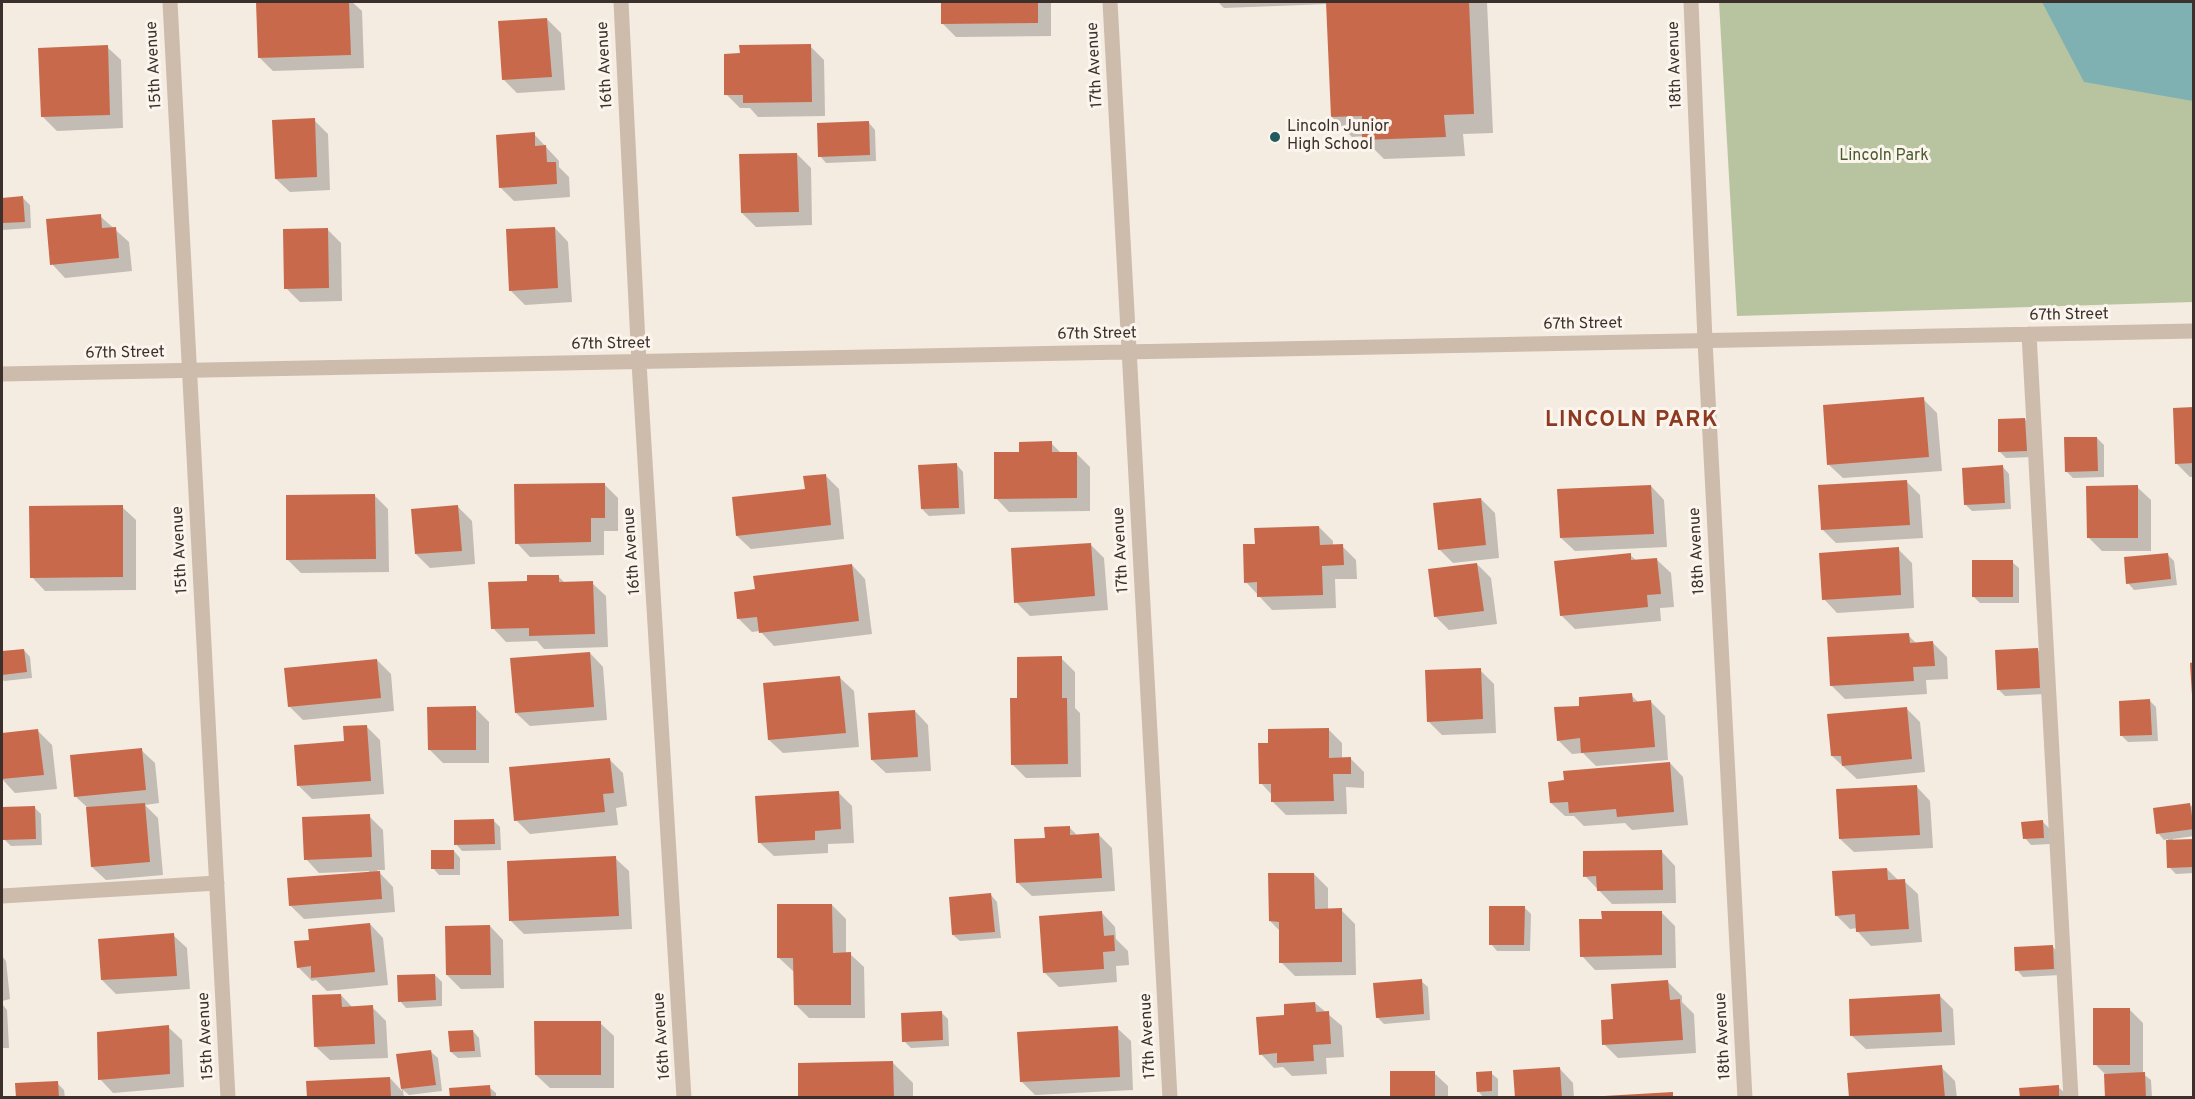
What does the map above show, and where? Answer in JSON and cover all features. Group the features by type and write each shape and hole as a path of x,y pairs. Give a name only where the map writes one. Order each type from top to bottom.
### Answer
{"street":[{"name":"15th Avenue","path":"170,2 228,1098"},
{"name":"16th Avenue","path":"621,2 639,363 684,1098"},
{"name":"17th Avenue","path":"1110,2 1170,1098"},
{"name":"18th Avenue","path":"1691,2 1705,341 1745,1098"},
{"name":"67th Street","path":"2,374 2193,331"},
{"path":"2029,334 2071,1098"},
{"path":"2,896 217,883"}],"green space":[{"name":"Lincoln Park","path":"1719,2 2193,2 2193,302 1737,316"}],"water":[{"path":"2042,2 2193,2 2193,101 2084,82"}],"building":[{"path":"256,2 349,2 351,55 258,58"},
{"path":"941,2 1038,2 1038,23 941,24"},
{"name":"Lincoln Junior High School","path":"1326,2 1469,2 1474,114 1444,115 1446,137 1362,140 1362,116 1331,117"},
{"path":"547,18 552,77 502,80 498,21"},
{"path":"811,44 812,102 743,103 743,95 724,95 724,54 740,53 739,45"},
{"path":"108,45 110,115 41,117 38,48"},
{"path":"315,118 317,177 275,179 272,120"},
{"path":"869,121 870,155 818,157 817,123"},
{"path":"535,132 535,146 546,145 547,162 556,162 557,184 499,188 496,135"},
{"path":"797,153 799,212 741,213 739,154"},
{"path":"23,196 25,222 2,223 2,198"},
{"path":"101,214 102,228 116,227 119,258 50,265 46,219"},
{"path":"555,227 558,288 509,291 506,229"},
{"path":"328,228 329,288 284,289 283,229"},
{"path":"1924,397 1929,457 1827,465 1823,405"},
{"path":"2194,407 2194,463 2175,464 2173,408"},
{"path":"2025,418 2027,451 1998,452 1998,419"},
{"path":"2064,437 2097,437 2098,471 2065,472"},
{"path":"1052,441 1052,452 1077,452 1077,498 994,499 994,452 1019,452 1019,442"},
{"path":"957,463 959,508 921,509 918,465"},
{"path":"2003,465 2005,503 1964,505 1962,468"},
{"path":"826,474 831,525 736,536 732,497 805,489 803,476"},
{"path":"1907,480 1910,525 1821,530 1818,485"},
{"path":"605,483 605,518 591,518 591,542 515,544 514,484"},
{"path":"1651,485 1654,534 1560,538 1557,489"},
{"path":"2138,485 2138,538 2087,538 2086,486"},
{"path":"375,494 376,559 286,560 286,495"},
{"path":"1481,498 1486,545 1438,550 1433,503"},
{"path":"123,505 123,577 30,578 29,506"},
{"path":"458,505 462,551 415,554 411,509"},
{"path":"1319,526 1320,545 1343,544 1344,565 1322,566 1323,595 1257,597 1257,582 1244,583 1243,544 1255,544 1254,528"},
{"path":"1091,543 1095,596 1014,603 1011,548"},
{"path":"1899,547 1901,595 1822,600 1819,553"},
{"path":"1631,553 1631,560 1657,558 1661,594 1647,595 1648,607 1560,616 1554,561"},
{"path":"2168,553 2171,579 2126,584 2124,557"},
{"path":"1972,560 2013,560 2013,597 1972,597"},
{"path":"1477,563 1484,611 1434,617 1428,569"},
{"path":"852,564 859,621 759,633 757,617 737,619 734,592 755,589 753,576"},
{"path":"527,575 559,575 559,582 593,581 595,634 529,636 529,628 491,629 488,582 527,581"},
{"path":"1909,633 1910,643 1933,641 1935,666 1913,667 1914,681 1830,686 1827,637"},
{"path":"2038,648 2040,688 1997,690 1995,650"},
{"path":"24,649 27,672 2,675 2,651"},
{"path":"590,652 594,707 515,713 510,658"},
{"path":"1062,656 1062,698 1067,698 1068,764 1011,765 1010,698 1017,698 1017,657"},
{"path":"377,659 381,698 288,707 284,668"},
{"path":"2194,662 2194,695 2192,695 2190,663"},
{"path":"1481,668 1483,719 1427,722 1425,670"},
{"path":"840,676 846,733 768,740 763,683"},
{"path":"1632,693 1633,702 1651,700 1655,747 1581,753 1580,738 1557,741 1554,707 1579,706 1579,697"},
{"path":"2150,699 2152,735 2120,736 2119,701"},
{"path":"476,706 476,750 428,750 427,707"},
{"path":"1907,707 1912,759 1842,766 1841,756 1831,756 1827,714"},
{"path":"915,710 918,757 871,760 868,713"},
{"path":"367,725 371,781 297,786 294,745 344,741 343,726"},
{"path":"1329,728 1329,758 1351,757 1351,774 1333,774 1334,801 1271,802 1271,784 1259,784 1258,743 1268,743 1268,729"},
{"path":"38,729 44,775 2,779 2,733"},
{"path":"142,748 146,790 74,797 70,755"},
{"path":"610,758 614,793 603,794 605,812 514,821 509,767"},
{"path":"1670,762 1674,812 1617,817 1616,809 1569,813 1568,802 1550,803 1548,782 1564,780 1563,771"},
{"path":"1917,785 1920,835 1839,839 1836,789"},
{"path":"839,791 841,829 815,831 815,840 758,843 755,796"},
{"path":"145,803 150,862 91,867 86,807"},
{"path":"2190,803 2194,829 2156,834 2153,808"},
{"path":"35,806 36,839 2,840 2,807"},
{"path":"370,814 372,857 304,860 302,817"},
{"path":"494,819 495,844 454,845 454,820"},
{"path":"2043,820 2044,838 2023,839 2021,822"},
{"path":"1070,826 1070,835 1099,833 1102,878 1016,883 1014,839 1045,838 1044,827"},
{"path":"2194,839 2194,867 2167,868 2166,840"},
{"path":"431,850 454,850 454,869 431,869"},
{"path":"1662,850 1663,890 1597,891 1596,876 1583,877 1583,851"},
{"path":"616,856 619,916 509,921 507,861"},
{"path":"1887,868 1888,880 1905,879 1909,929 1856,932 1855,914 1835,916 1832,871"},
{"path":"380,871 382,899 289,906 287,878"},
{"path":"1268,873 1314,873 1315,909 1342,908 1342,962 1279,963 1279,922 1269,921"},
{"path":"991,893 995,932 952,935 949,897"},
{"path":"777,904 832,904 833,953 851,952 851,1005 794,1005 793,958 777,958"},
{"path":"1489,906 1525,906 1524,945 1489,945"},
{"path":"1102,911 1104,936 1114,935 1115,951 1103,952 1104,969 1043,973 1039,916"},
{"path":"1601,911 1662,911 1662,955 1580,957 1579,919 1602,919"},
{"path":"370,923 375,972 311,978 311,966 297,968 294,941 309,940 308,929"},
{"path":"490,925 491,975 446,975 445,926"},
{"path":"174,933 177,976 101,980 98,939"},
{"path":"2053,945 2054,969 2015,971 2014,947"},
{"path":"435,974 436,1000 398,1002 397,975"},
{"path":"1422,979 1424,1014 1376,1018 1373,983"},
{"path":"1668,980 1670,1000 1680,999 1683,1040 1602,1045 1601,1020 1613,1019 1611,984"},
{"path":"341,994 342,1007 373,1005 375,1044 314,1047 312,995"},
{"path":"1940,994 1942,1032 1850,1036 1849,999"},
{"path":"1315,1002 1316,1012 1329,1011 1331,1044 1313,1045 1314,1061 1277,1063 1277,1053 1259,1055 1256,1017 1284,1015 1284,1004"},
{"path":"2093,1008 2130,1008 2130,1065 2093,1065"},
{"path":"942,1011 943,1040 902,1042 901,1013"},
{"path":"534,1021 601,1021 601,1075 535,1075"},
{"path":"169,1025 170,1074 98,1080 97,1032"},
{"path":"1118,1026 1120,1077 1020,1082 1017,1032"},
{"path":"473,1030 475,1051 450,1052 448,1031"},
{"path":"431,1050 436,1085 401,1089 396,1054"},
{"path":"893,1061 894,1098 798,1098 798,1063"},
{"path":"1942,1065 1945,1098 1849,1098 1847,1073"},
{"path":"1560,1067 1562,1098 1515,1098 1513,1070"},
{"path":"1390,1071 1435,1071 1435,1098 1390,1098"},
{"path":"1492,1071 1492,1091 1477,1092 1476,1072"},
{"path":"2145,1072 2146,1098 2105,1098 2104,1074"},
{"path":"390,1077 391,1098 307,1098 306,1081"},
{"path":"58,1081 59,1098 16,1098 15,1083"},
{"path":"490,1085 491,1098 450,1098 449,1088"},
{"path":"2059,1085 2059,1098 2020,1098 2019,1088"},
{"path":"1673,1092 1673,1098 1604,1098 1604,1096"}],"place":[{"name":"Lincoln Junior High School","path":"1275,137"}],"district":[{"name":"LINCOLN PARK","path":"1632,422"}]}
